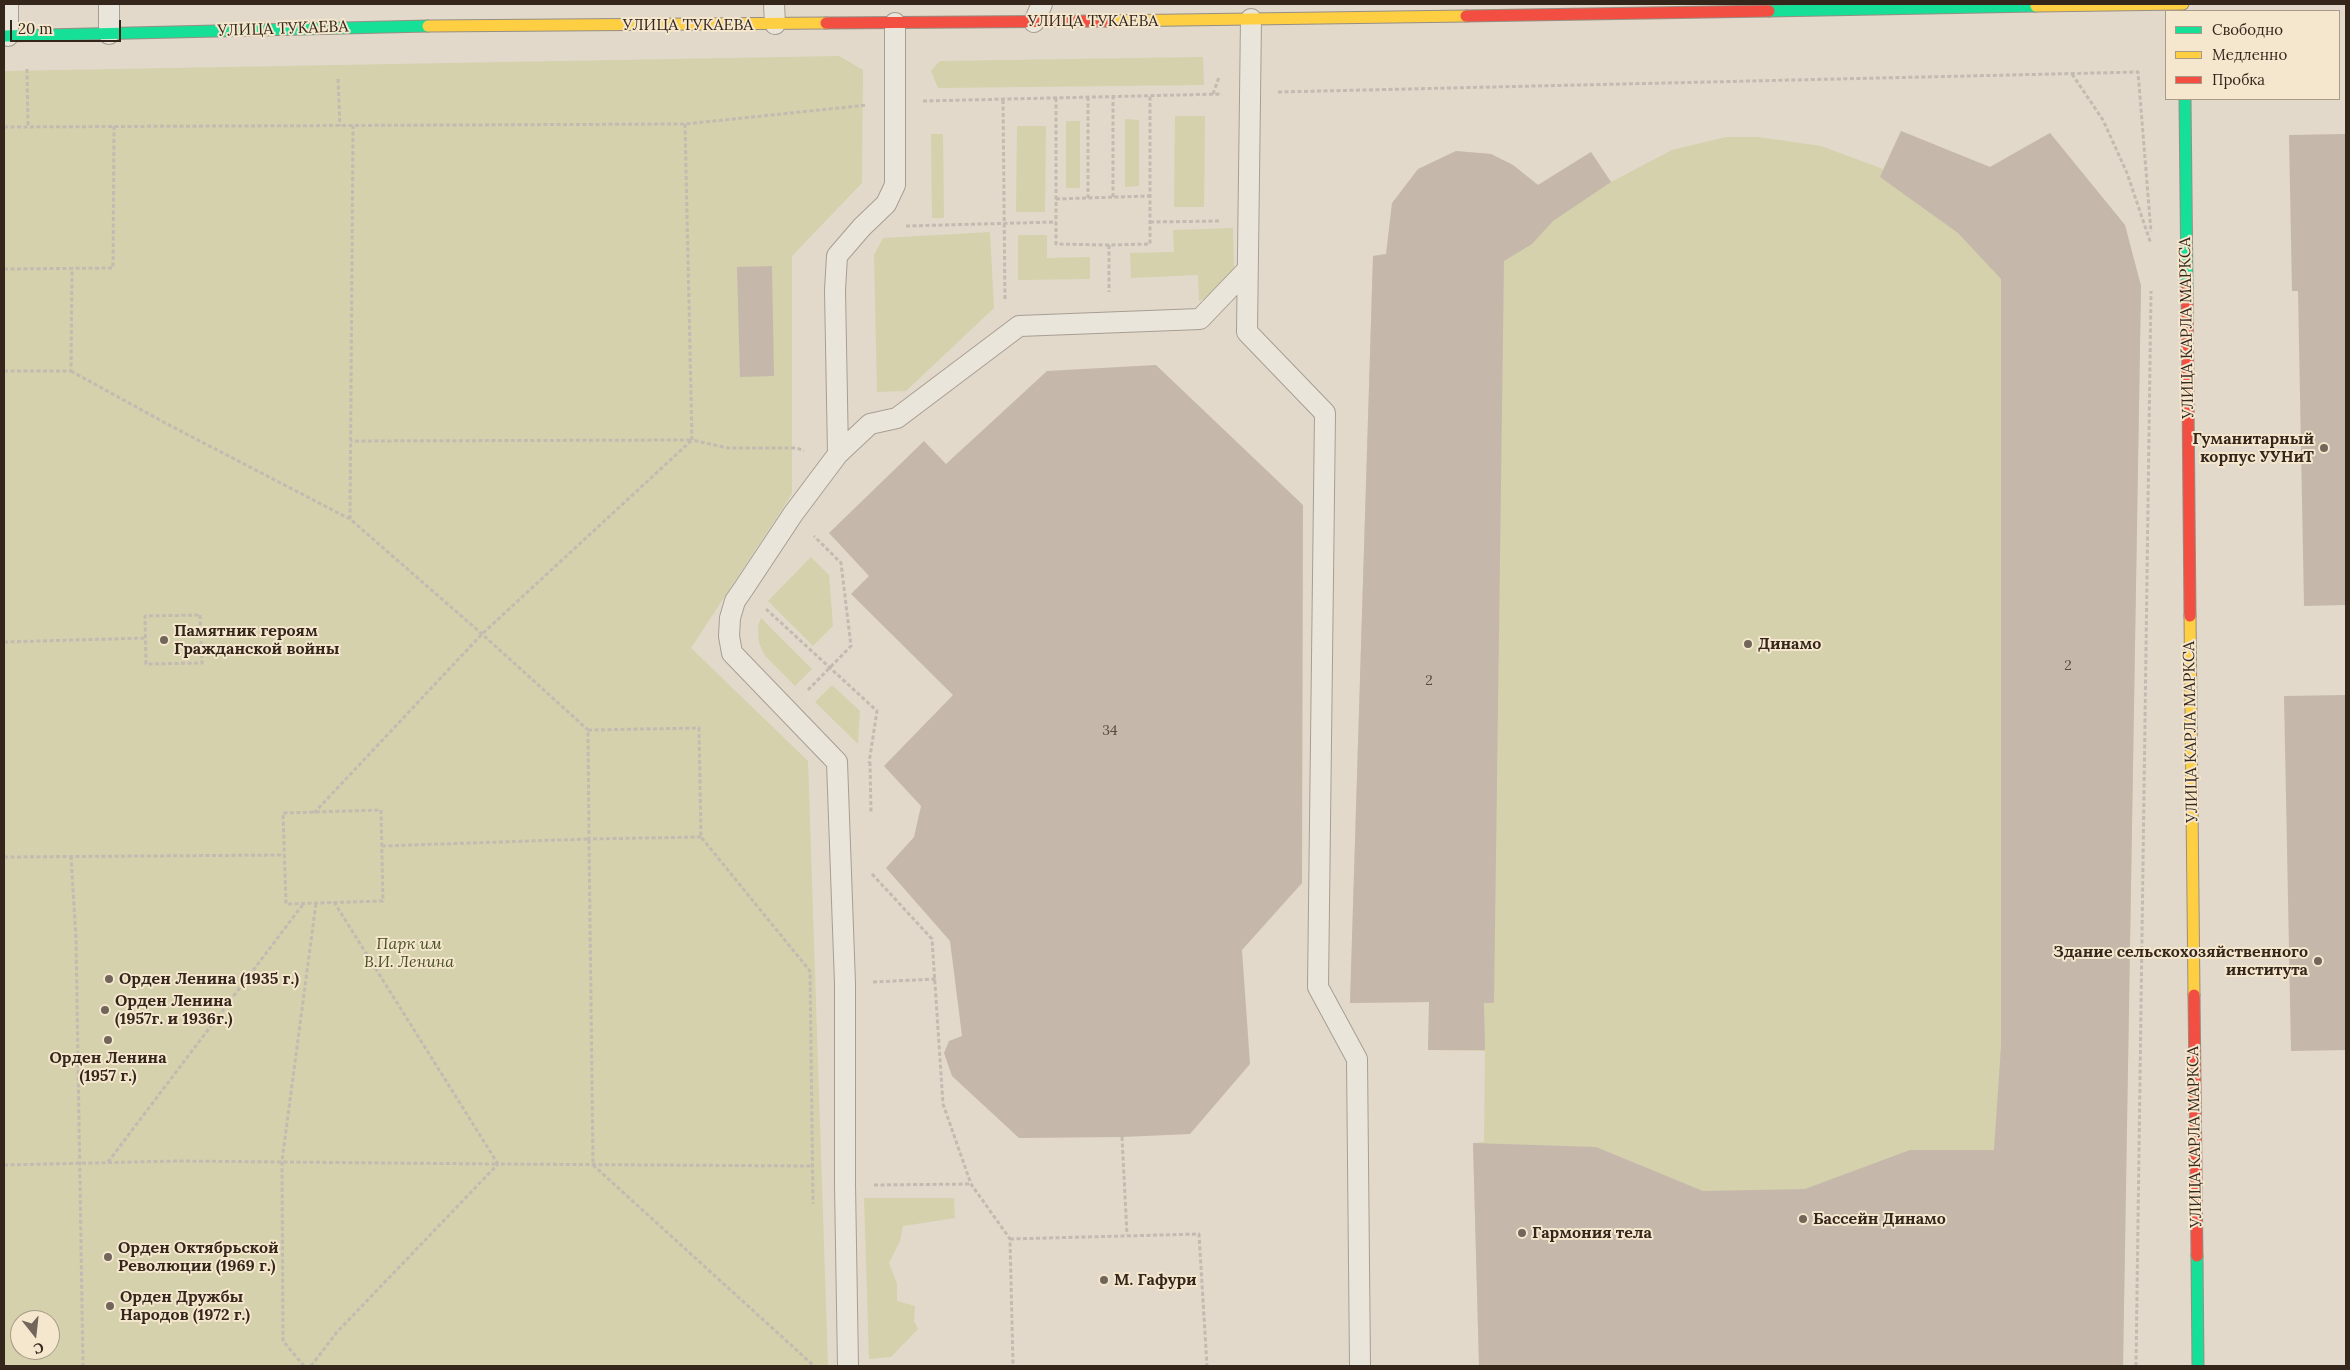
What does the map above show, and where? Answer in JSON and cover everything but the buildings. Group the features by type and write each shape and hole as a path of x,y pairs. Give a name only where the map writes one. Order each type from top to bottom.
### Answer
{"street":[{"name":"УЛИЦА ТУКАЕВА","path":"13,36 336,27 1251,20 2183,4"},
{"name":"УЛИЦА КАРЛА МАРКСА","path":"2185,100 2198,1366"}],"lane":[{"path":"8,4 13,36"},
{"path":"109,4 109,34"},
{"path":"774,4 775,24"},
{"path":"1034,22 1042,4"},
{"path":"1251,20 1247,332 1325,413 1318,987 1357,1059 1360,1366"},
{"path":"838,454 835,290 838,256 862,227 886,204 895,185 895,23"},
{"path":"848,1366 845,1185 845,984 837,762 732,653 729,636 730,618 735,601 793,514 838,454 870,424 897,418 1019,326 1200,319 1247,270"}],"path":[{"path":"13,36 28,126"},
{"path":"4,127 685,124 895,102 2138,72 2152,245 2127,173 2103,120 2071,74"},
{"path":"338,79 340,126"},
{"path":"1056,98 1056,244 1109,245 1150,244 1150,96"},
{"path":"1088,97 1088,198"},
{"path":"1113,97 1113,197"},
{"path":"1003,100 1006,337"},
{"path":"314,813 482,634 692,440 685,124"},
{"path":"4,269 113,268 114,126"},
{"path":"350,519 353,126"},
{"path":"1056,199 1149,196"},
{"path":"1150,222 1248,220"},
{"path":"862,227 1056,222"},
{"path":"1109,245 1109,322"},
{"path":"71,370 72,268"},
{"path":"2136,1366 2151,285"},
{"path":"4,371 71,370 169,425 350,519 482,634 588,730 699,728 701,837 810,971 814,1213"},
{"path":"351,441 692,440 728,448 798,448"},
{"path":"787,711 851,646 841,563 793,514"},
{"path":"744,588 877,711 870,762 871,819"},
{"path":"200,615 202,663 146,664 146,638 145,616 200,615"},
{"path":"4,642 146,638"},
{"path":"588,730 593,1165 814,1366"},
{"path":"838,790 870,762"},
{"path":"381,810 382,846 383,901 286,904 283,812 314,813 381,810"},
{"path":"382,846 701,837"},
{"path":"4,857 284,855"},
{"path":"70,856 76,940 83,1366"},
{"path":"872,866 872,876 932,939 943,1104 971,1184 1010,1239 1013,1366"},
{"path":"334,902 498,1164"},
{"path":"108,1162 304,903"},
{"path":"304,1366 283,1341 282,1161 316,903"},
{"path":"845,984 936,979"},
{"path":"1122,1137 1127,1235"},
{"path":"4,1165 108,1162 282,1161 812,1166"},
{"path":"312,1366 336,1332 498,1164"},
{"path":"845,1185 971,1184"},
{"path":"1010,1239 1199,1234 1207,1366"}],"green space":[{"name":"Парк им В.И. Ленина","path":"839,56 863,70 862,183 792,256 792,494 691,648 808,761 828,1366 4,1366 4,71"},
{"path":"1203,57 1204,85 938,88 931,71 940,61"},
{"path":"1175,116 1205,116 1204,207 1174,207"},
{"path":"1125,119 1139,120 1139,186 1125,187"},
{"path":"1066,121 1080,121 1080,188 1066,188"},
{"path":"1017,126 1046,126 1045,212 1016,212"},
{"name":"Динамо","path":"1901,131 1990,167 2050,133 2125,225 2141,286 2123,1366 1479,1366 1473,1143 1484,1142 1485,1051 1428,1050 1429,1002 1350,1003 1373,256 1386,254 1418,170 1456,151 1491,154 1513,165 1538,185 1591,152 1611,182 1672,150 1726,137 1758,137 1821,146 1883,169"},
{"path":"931,134 943,134 944,218 932,218"},
{"path":"1233,228 1234,269 1227,283 1213,295 1199,301 1198,275 1131,278 1130,253 1174,252 1173,230"},
{"path":"990,232 994,308 906,391 877,392 874,255 883,238"},
{"path":"1018,235 1047,235 1047,258 1090,257 1090,279 1018,280"},
{"path":"811,557 829,575 833,626 813,646 768,601"},
{"path":"761,618 812,669 795,686 765,656 759,643 758,626"},
{"path":"832,685 860,711 858,744 815,702"},
{"path":"864,1198 954,1198 955,1218 903,1226 900,1241 889,1263 897,1284 897,1301 915,1306 914,1321 918,1329 891,1357 869,1359"}],"traffic: fast":[{"path":"1769,11 2036,6"},
{"path":"4,36 428,26"},
{"path":"2185,100 2187,287"},
{"path":"2197,1256 2198,1366"}],"traffic: slow":[{"path":"2036,6 2183,4"},
{"path":"1108,21 1466,16"},
{"path":"428,26 826,23"},
{"path":"2190,616 2194,995"}],"traffic: jam":[{"path":"1466,16 1769,11"},
{"path":"826,23 1108,21"},
{"path":"2187,287 2190,616"},
{"path":"2194,995 2197,1256"}],"place":[{"name":"Гуманитарный корпус УУНиТ","path":"2324,448"},
{"name":"Памятник героям Гражданской войны","path":"164,640"},
{"name":"Динамо","path":"1748,644"},
{"name":"Здание сельскохозяйственного института","path":"2318,961"},
{"name":"Орден Ленина (1935 г.)","path":"109,979"},
{"name":"Орден Ленина (1957г. и 1936г.)","path":"105,1010"},
{"name":"Орден Ленина (1957 г.)","path":"108,1040"},
{"name":"Бассейн Динамо","path":"1803,1219"},
{"name":"Гармония тела","path":"1522,1233"},
{"name":"Орден Октябрьской Революции (1969 г.)","path":"108,1257"},
{"name":"М. Гафури","path":"1104,1280"},
{"name":"Орден Дружбы Народов (1972 г.)","path":"110,1306"}]}
